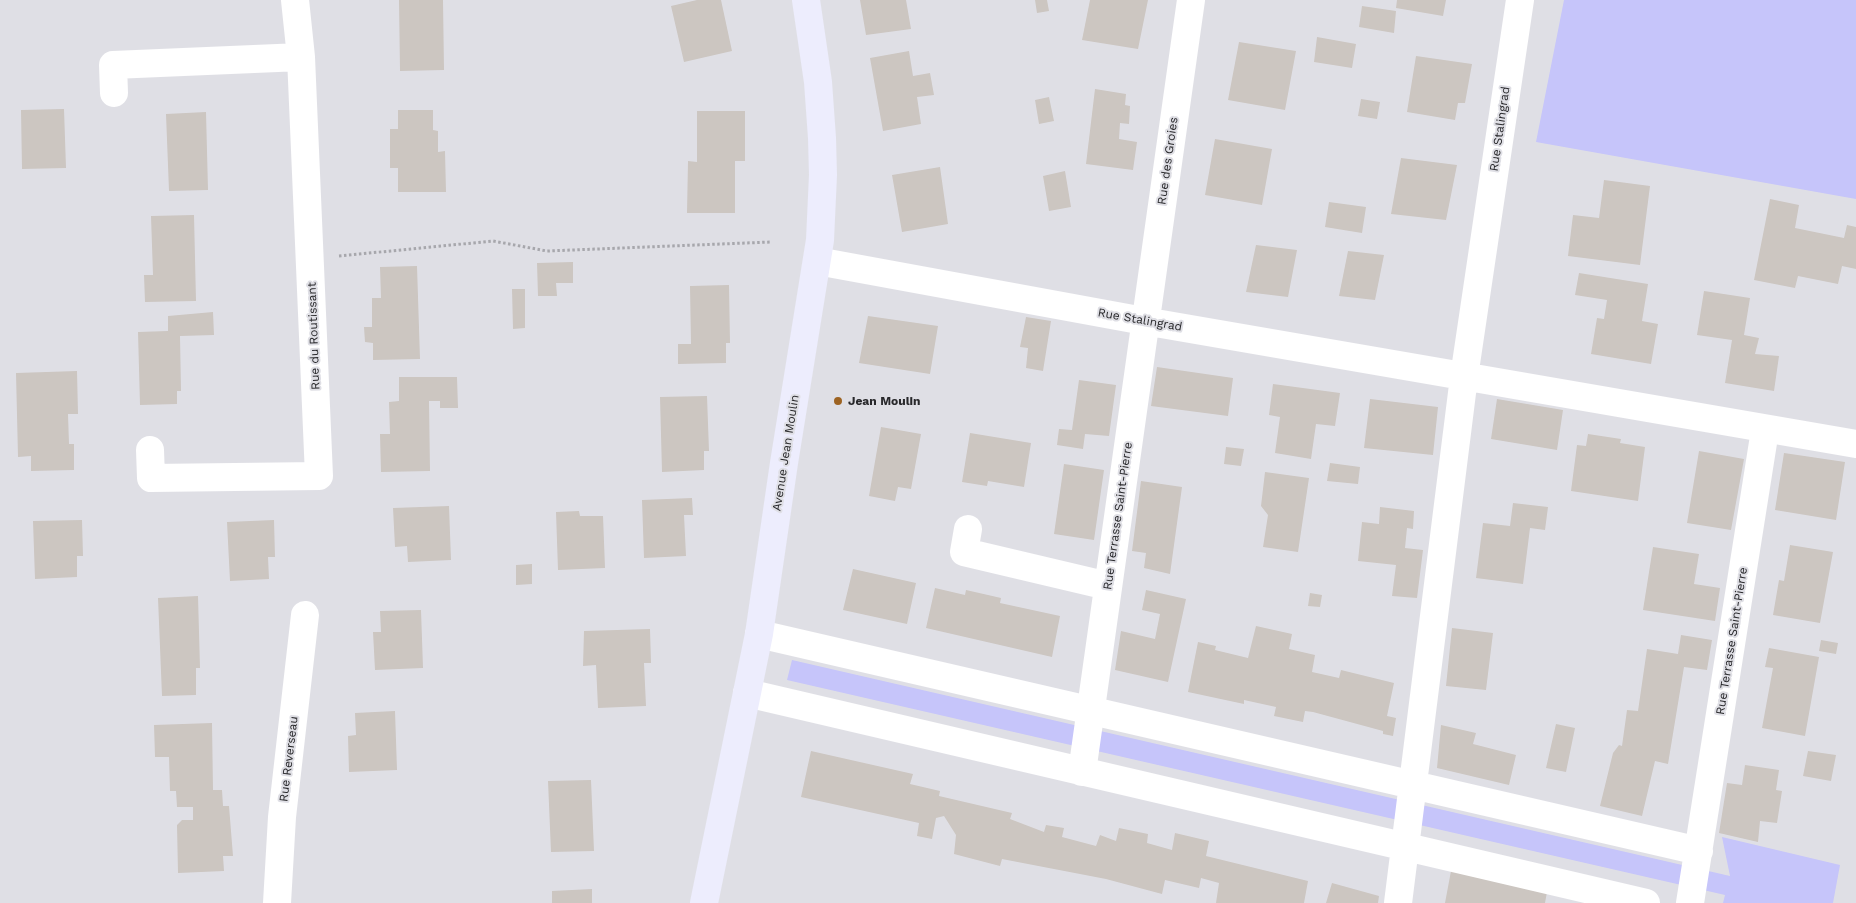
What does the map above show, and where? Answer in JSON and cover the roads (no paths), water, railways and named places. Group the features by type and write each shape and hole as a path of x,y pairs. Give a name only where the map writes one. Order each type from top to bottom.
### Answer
{"main road":[{"name":"Avenue Jean Moulin","path":"704,903 759,634 784,463 817,261 824,174 818,82 806,0"}],"street":[{"name":"Rue du Routissant","path":"150,450 151,478 319,476 301,57 295,0"},
{"name":"Rue des Groies","path":"1144,321 1191,0"},
{"name":"Rue Stalingrad","path":"1464,377 1520,0"},
{"path":"114,93 113,65 301,57"},
{"name":"Rue Stalingrad","path":"817,261 1144,321 1765,430 1856,444"},
{"name":"Rue Terrasse Saint-Pierre","path":"1082,772 1144,321"},
{"path":"1398,903 1464,377"},
{"name":"Rue Terrasse Saint-Pierre","path":"1690,903 1765,430"},
{"path":"968,529 964,552 1108,586"},
{"name":"Rue Reverseau","path":"277,903 282,818 305,615"},
{"path":"759,634 1699,851"},
{"path":"748,693 1646,903"}],"place":[{"name":"Jean Moulin","path":"838,401"}]}
